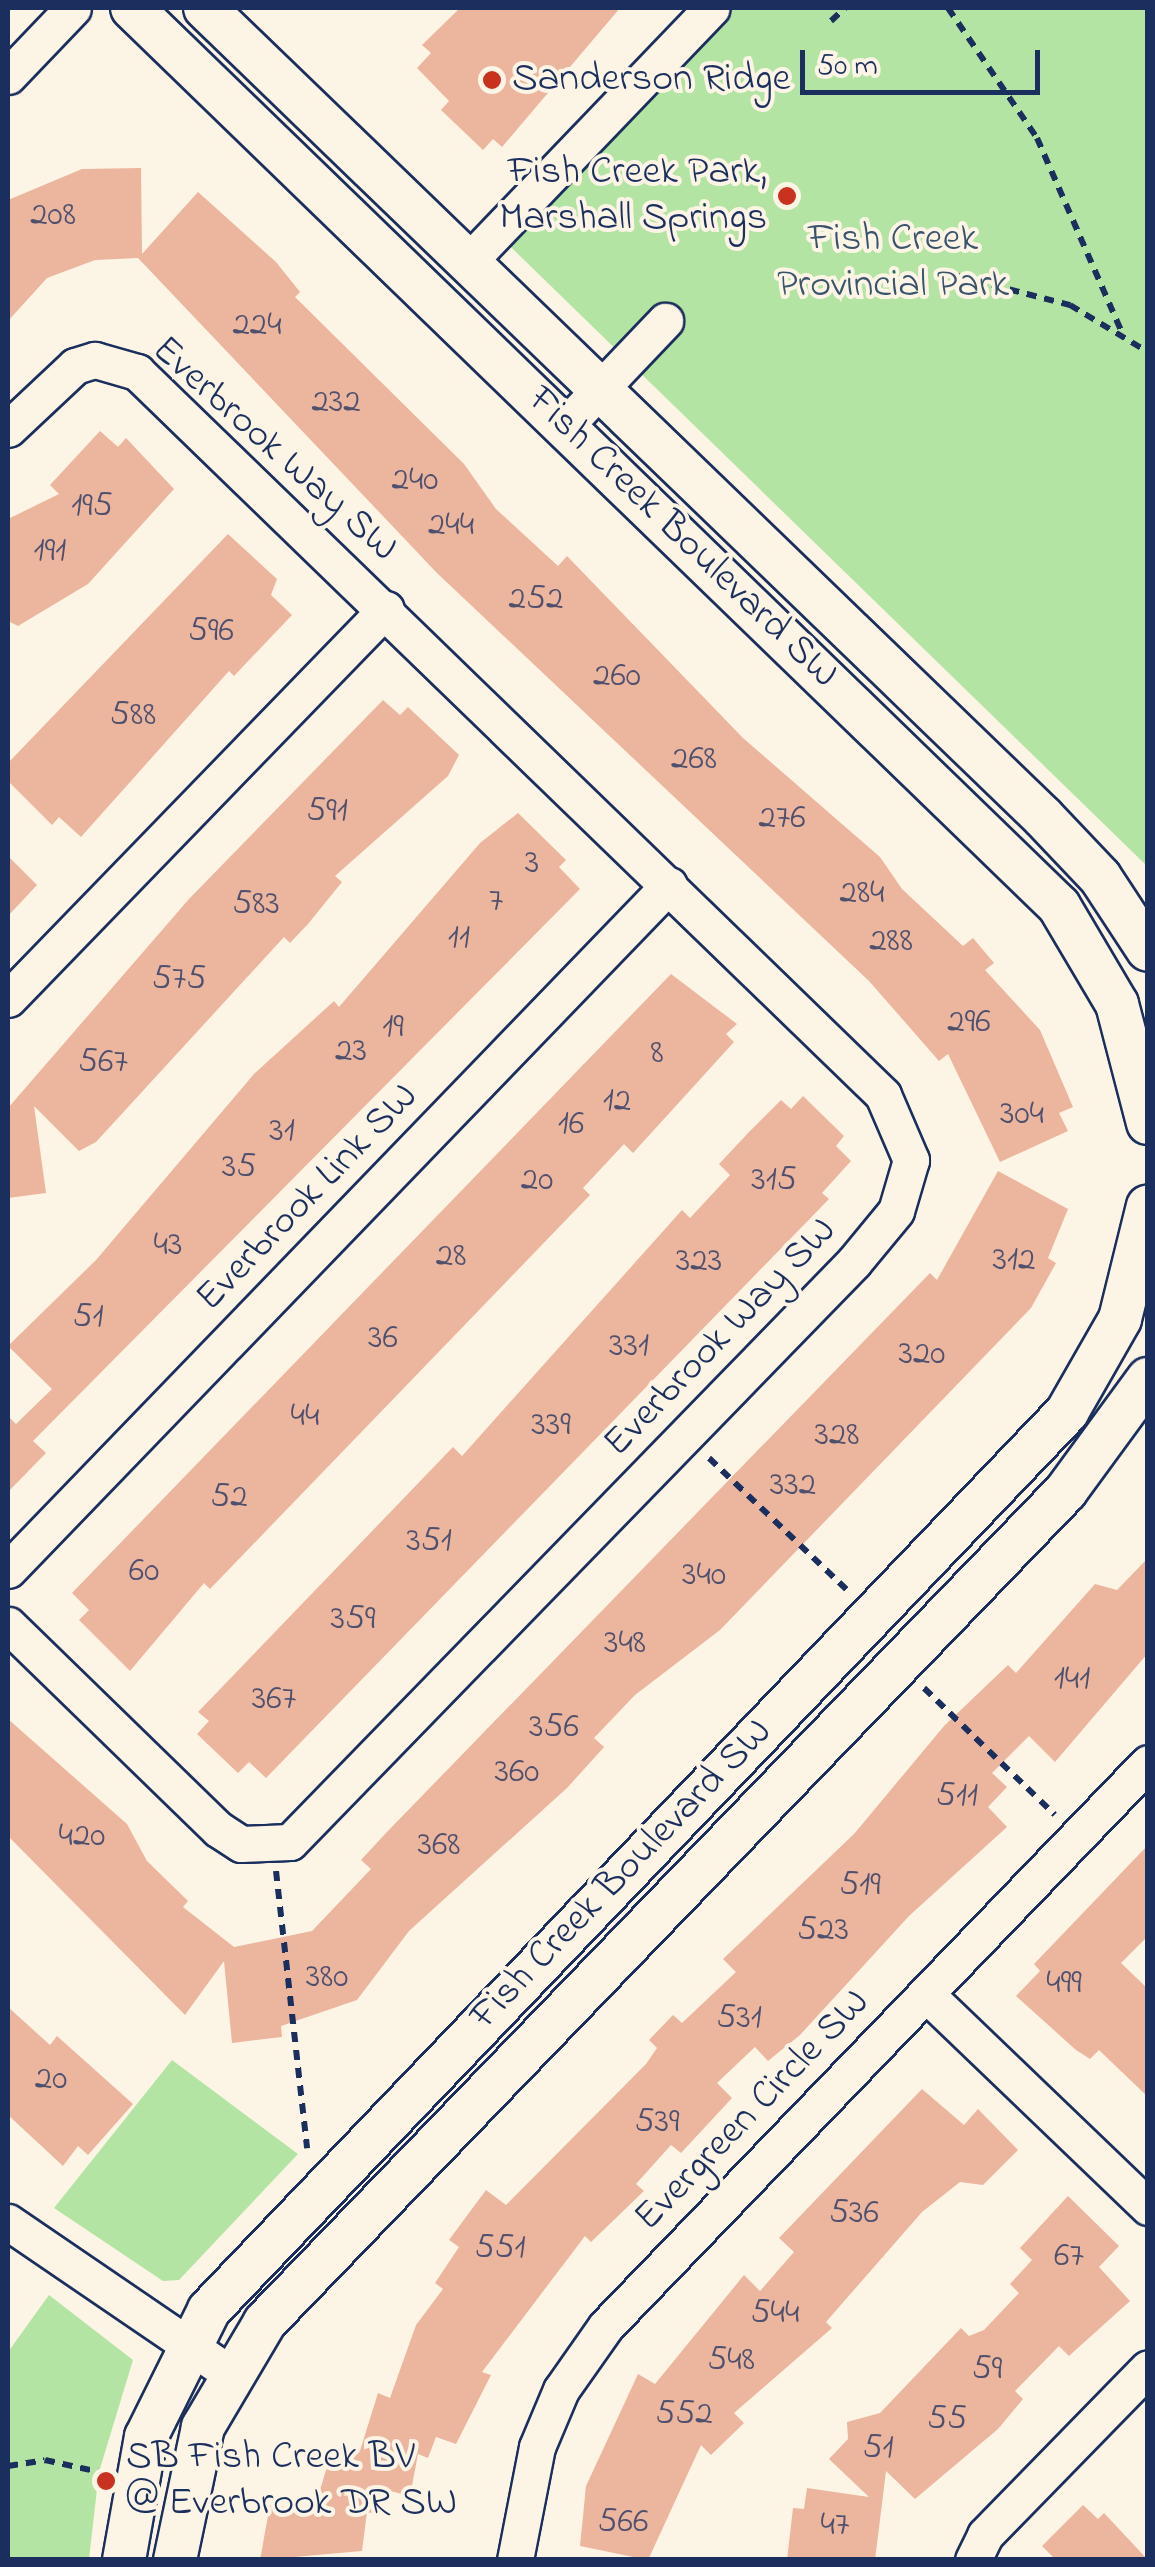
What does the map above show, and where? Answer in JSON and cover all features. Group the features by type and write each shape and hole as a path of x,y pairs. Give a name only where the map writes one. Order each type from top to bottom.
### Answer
{"main road":[{"name":"Fish Creek Boulevard SW","path":"132,8 1059,906 1117,1004 1148,1123"},
{"name":"Fish Creek Boulevard SW","path":"204,8 1079,853 1148,950"},
{"name":"Fish Creek Boulevard SW","path":"124,2560 146,2437 186,2346 235,2277 1067,1412 1120,1318 1148,1206"},
{"name":"Fish Creek Boulevard SW","path":"175,2560 188,2472 229,2374 288,2295 1066,1490 1148,1378"}],"street":[{"path":"8,76 73,8"},
{"path":"468,262 712,8"},
{"path":"566,426 666,320"},
{"name":"Everbrook Way SW","path":"8,429 75,366 95,360 136,372 883,1094 904,1128 908,1184 842,1276 303,1834 274,1845"},
{"name":"Everbrook Way SW","path":"8,1000 386,610"},
{"name":"Everbrook Link SW","path":"8,1570 669,885"},
{"path":"8,1625 218,1830 240,1844 274,1845"},
{"path":"926,1994 1148,1763"},
{"name":"Evergreen Circle SW","path":"515,2560 537,2447 590,2348 926,1994 1148,2207"},
{"path":"8,2222 229,2374"},
{"path":"973,2560 985,2535 1148,2368"}],"path":[{"path":"831,20 845,8"},
{"path":"948,8 1037,138 1121,330"},
{"path":"957,276 1070,305 1121,330 1148,352"},
{"path":"704,1453 847,1590"},
{"path":"923,1687 1058,1819"},
{"path":"274,1845 307,2148"},
{"path":"8,2466 45,2460 98,2472"}],"green space":[{"name":"Fish Creek Provincial Park","path":"685,8 1147,8 1147,866 482,219"},
{"path":"172,2060 298,2154 179,2280 163,2281 54,2208"},
{"path":"49,2295 133,2360 99,2472 89,2559 8,2559 8,2352"}],"building":[{"name":"Sanderson Ridge","path":"460,8 620,8 502,147 493,139 483,150 441,110 449,101 417,68 431,53 422,45"},
{"path":"141,168 142,254 198,192 276,262 300,292 295,297 464,464 496,509 558,566 567,556 743,738 880,857 902,889 963,946 973,938 994,963 985,970 1040,1030 1073,1107 1059,1113 1068,1131 1000,1162 948,1054 939,1061 869,981 437,573 138,258 95,260 47,278 8,321 8,200 82,169"},
{"path":"100,431 118,447 126,438 174,489 88,584 18,626 8,621 8,519 59,494 50,485"},
{"path":"228,534 277,579 271,595 292,615 234,676 229,671 81,837 59,817 52,825 8,781 8,763"},
{"path":"383,700 400,715 408,707 459,755 448,776 335,876 342,882 308,924 290,943 284,937 96,1142 79,1151 34,1106 46,1193 8,1198 8,1108 189,899"},
{"path":"518,813 566,860 559,867 580,889 33,1441 46,1453 8,1492 8,1416 16,1424 52,1389 8,1346 96,1260 254,1074 334,1001 339,1007 480,843"},
{"path":"8,856 37,885 8,916"},
{"path":"671,974 737,1024 726,1034 734,1042 633,1153 624,1144 583,1188 590,1195 210,1589 204,1583 130,1671 79,1620 89,1610 72,1593"},
{"path":"803,1096 844,1136 836,1146 851,1161 822,1193 829,1199 266,1778 249,1762 238,1773 197,1734 209,1721 198,1712 453,1447 462,1456 682,1210 690,1218 730,1175 719,1164 750,1131 781,1100 791,1109"},
{"path":"998,1171 1068,1209 1048,1258 1056,1263 1031,1308 720,1630 635,1695 594,1738 604,1747 567,1788 409,1931 357,2000 281,2026 282,2037 232,2043 224,1961 185,2015 8,1836 8,1719 127,1824 147,1861 188,1901 183,1907 234,1947 312,1931 371,1869 361,1860 385,1834 930,1273 937,1280"},
{"path":"1148,1558 1148,1653 1055,1762 1029,1736 992,1773 1007,1787 988,1807 1007,1827 909,1916 800,2035 768,2061 755,2047 717,2083 732,2098 681,2153 671,2145 636,2184 644,2191 591,2242 585,2236 482,2372 491,2375 456,2444 436,2437 428,2458 418,2454 410,2496 390,2491 377,2514 367,2512 362,2551 260,2560 270,2505 314,2510 330,2457 340,2460 344,2447 360,2451 378,2393 390,2398 416,2325 443,2289 435,2283 459,2247 449,2240 486,2190 506,2205 646,2064 657,2048 649,2040 673,2015 682,2023 736,1972 723,1959 854,1834 944,1726 1008,1665 1016,1673 1095,1584 1117,1590"},
{"path":"1148,1845 1148,1936 1121,1963 1148,1989 1148,2097 1099,2050 1090,2059 1076,2050 1016,1996 1040,1971 1034,1964"},
{"path":"8,2007 50,2045 57,2036 133,2104 88,2155 78,2146 63,2166 8,2115"},
{"path":"922,2089 964,2125 978,2109 1018,2150 983,2185 960,2182 922,2212 826,2322 832,2328 734,2413 744,2423 711,2455 701,2445 648,2560 580,2546 586,2486 638,2374 655,2384 744,2275 760,2291 794,2252 779,2238"},
{"path":"1068,2196 1119,2246 1099,2267 1130,2301 1069,2356 1059,2346 1015,2391 1023,2399 998,2429 915,2499 886,2471 875,2560 787,2560 793,2508 804,2509 807,2488 869,2497 829,2459 848,2439 847,2422 880,2413 961,2328 969,2336 984,2330 1019,2293 1010,2284 1032,2260 1020,2248"},
{"path":"1083,2505 1098,2519 1104,2513 1148,2560 1056,2560 1042,2546"}],"place":[{"name":"Sanderson Ridge","path":"492,80"},
{"name":"Fish Creek Park, Marshall Springs","path":"787,196"},
{"name":"SB Fish Creek BV @ Everbrook DR SW","path":"106,2481"}]}
